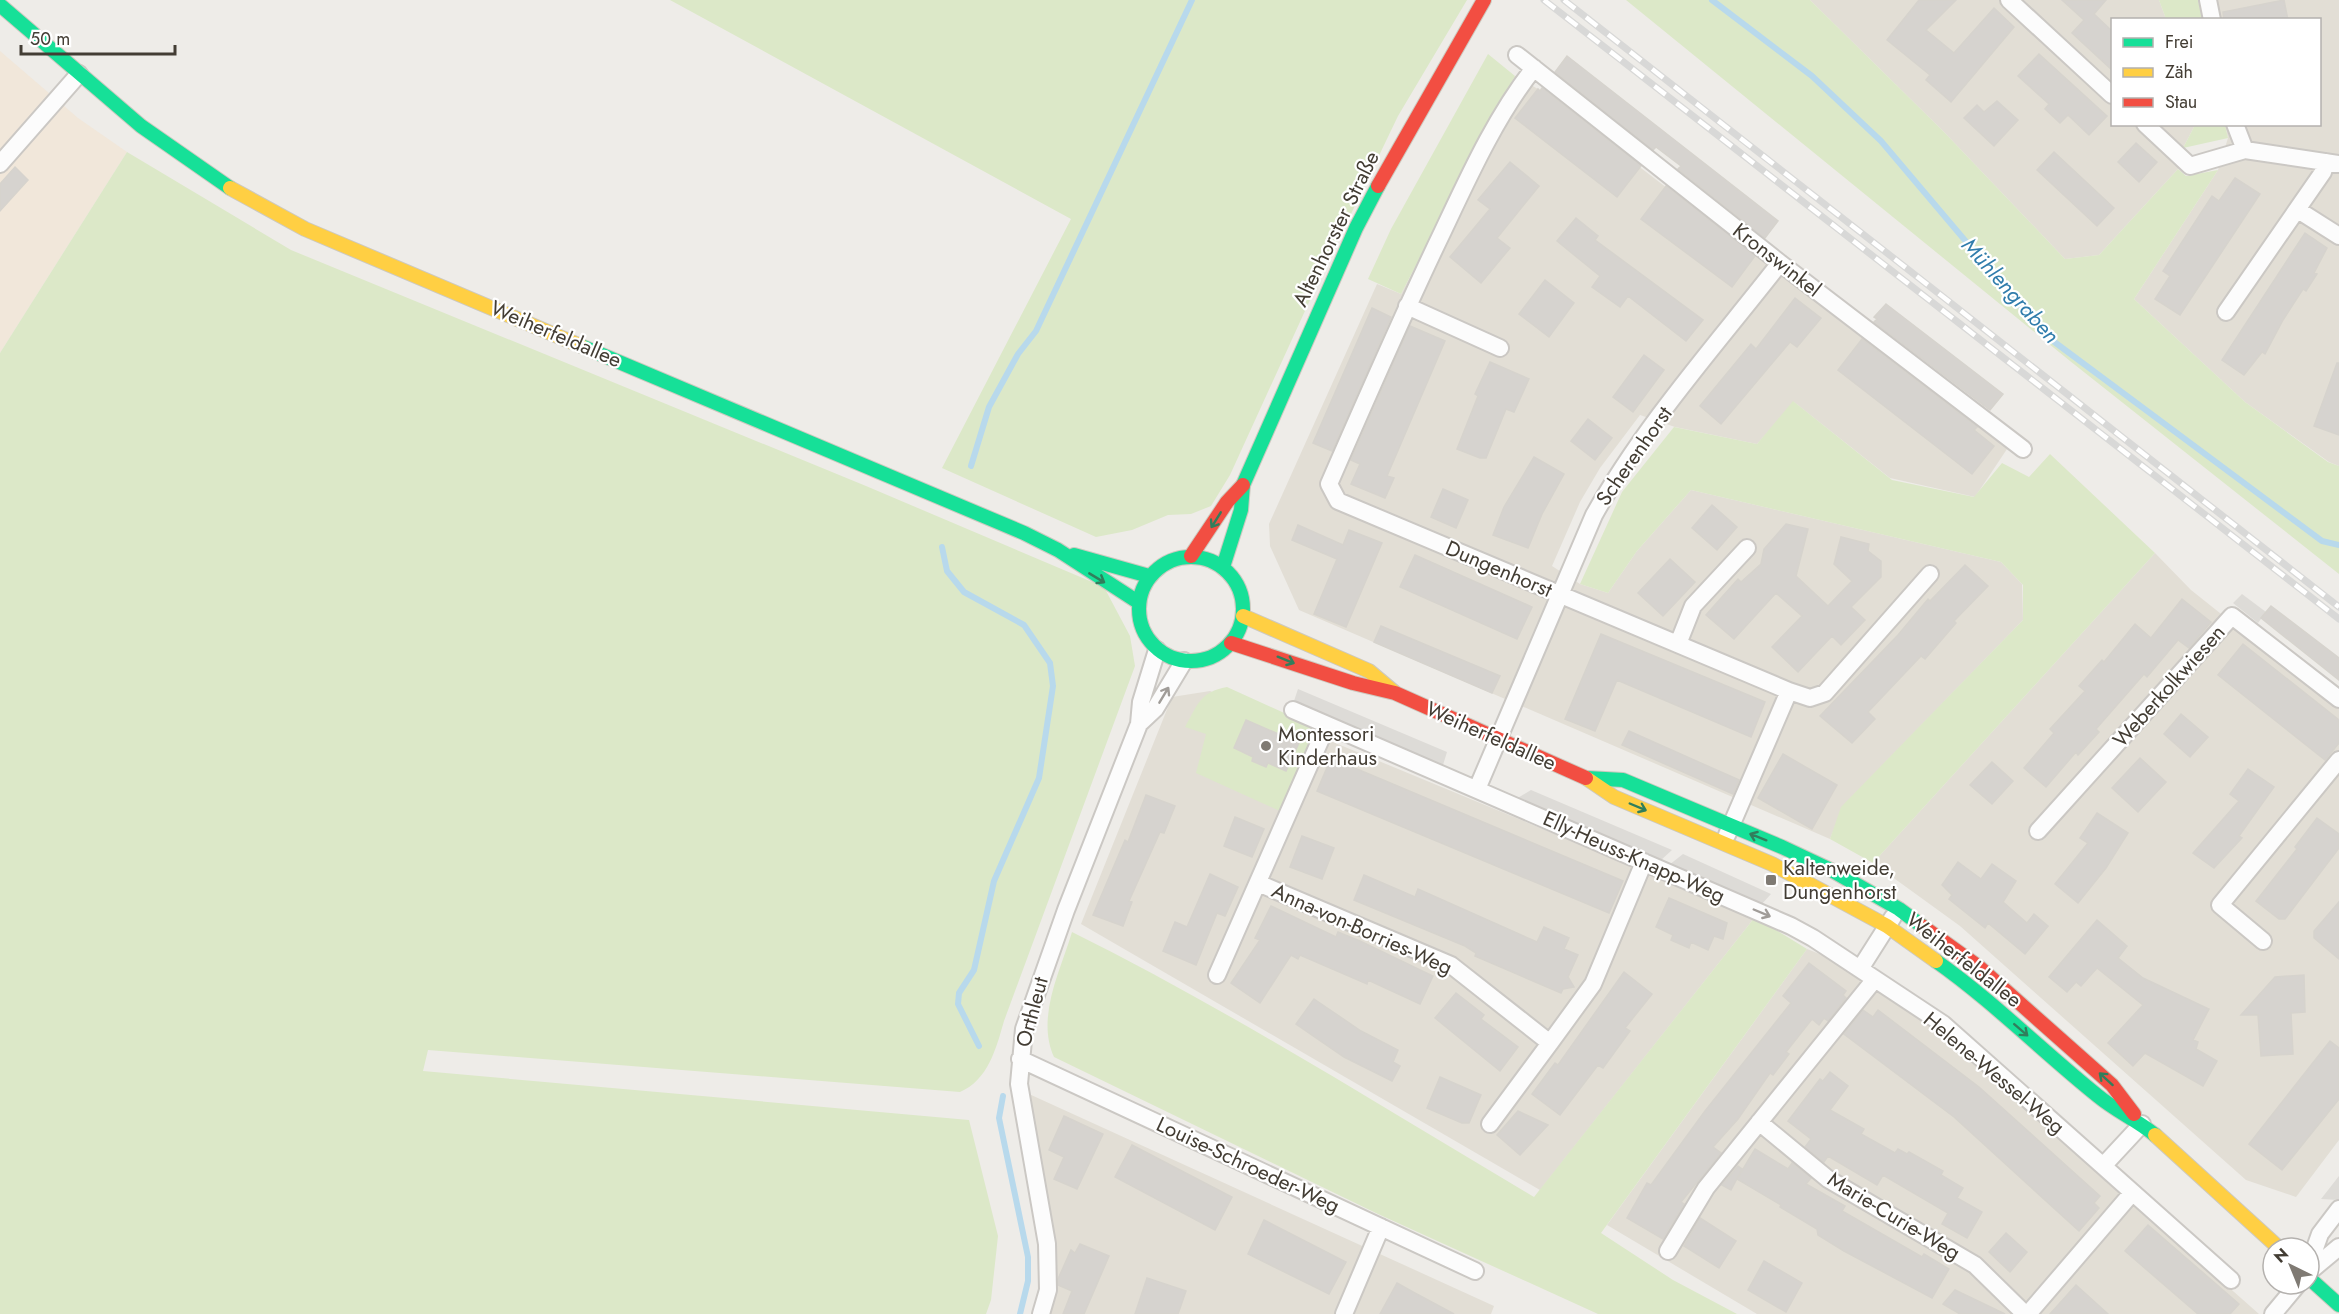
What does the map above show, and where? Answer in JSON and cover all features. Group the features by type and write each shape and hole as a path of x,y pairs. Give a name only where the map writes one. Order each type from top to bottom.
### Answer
{"main road":[{"name":"Altenhorster Straße","path":"1223,567 1241,510 1243,485 1356,228 1412,123 1484,0"},
{"name":"Weiherfeldallee","path":"0,4 141,126 219,182 305,229 1024,533 1058,550 1138,603"},
{"name":"Altenhorster Straße","path":"1191,556 1227,502 1243,485"},
{"name":"Weiherfeldallee","path":"1058,550 1149,576"},
{"path":"1191,556 1208,559 1223,567 1240,589 1243,616 1239,630 1231,643 1217,654 1201,661 1184,661 1169,657 1157,650 1146,636 1139,620 1138,603 1149,576 1161,565 1191,556"},
{"name":"Weiherfeldallee","path":"1243,616 1369,671 1395,693"},
{"name":"Weiherfeldallee","path":"1231,643 1260,650 1361,688 1395,693 1587,778 1614,797 1820,887 1887,926 1967,983 2100,1098 2142,1124 2266,1236"},
{"name":"Weiherfeldallee","path":"1587,778 1623,780 1833,871 1899,909 1979,967 2112,1084 2142,1124"},
{"path":"2321,1289 2339,1305"}],"street":[{"path":"2009,0 2111,94"},
{"path":"2208,0 2212,18"},
{"name":"Kronswinkel","path":"1517,54 1780,263 2023,448"},
{"path":"1500,348 1407,306 1460,195 1519,87 1534,68"},
{"path":"0,164 79,74"},
{"path":"2147,126 2190,166 2246,150 2332,163"},
{"path":"2236,126 2246,150"},
{"path":"2226,312 2332,163"},
{"path":"2298,210 2339,236"},
{"name":"Scherenhorst","path":"1498,739 1594,515 1614,479 1648,431 1780,263"},
{"name":"Dungenhorst","path":"1407,306 1329,484 1338,501 1810,698 1825,693 1930,574"},
{"path":"1678,644 1693,606 1747,548"},
{"name":"Weberkolkwiesen","path":"2038,831 2232,616 2339,699"},
{"name":"Orthleut","path":"1041,1314 1048,1290 1047,1244 1019,1084 1024,1029 1042,973 1139,724 1141,702 1157,650"},
{"name":"Orthleut","path":"1139,724 1155,709 1184,661"},
{"path":"1724,844 1789,691"},
{"name":"Elly-Heuss-Knapp-Weg","path":"1293,710 1791,926"},
{"name":"Anna-von-Borries-Weg","path":"1217,975 1327,725"},
{"path":"1477,789 1498,739"},
{"path":"2263,941 2220,905 2339,760"},
{"path":"1490,1124 1593,984 1644,862"},
{"name":"Anna-von-Borries-Weg","path":"1258,883 1451,965 1550,1043"},
{"path":"1860,969 1899,909"},
{"name":"Helene-Wessel-Weg","path":"1791,926 1943,1024 2230,1280"},
{"path":"1668,1251 1706,1188 1875,979"},
{"name":"Louise-Schroeder-Weg","path":"1020,1059 1475,1272"},
{"name":"Marie-Curie-Weg","path":"1759,1122 1828,1179 1975,1265 2026,1314 2132,1193"},
{"path":"2103,1166 2142,1124"},
{"path":"2319,1236 2339,1209"},
{"path":"1344,1314 1381,1227"},
{"path":"2321,1262 2339,1247"},
{"path":"2273,1314 2288,1296"}],"shaded area":[{"path":"1810,0 2159,0 2166,18 2111,18 2111,126 2194,126 2183,148 2178,169 2099,255 2065,259 1944,132"},
{"path":"2198,0 2339,0 2339,466 2329,462 2245,402 2134,299 2218,170 2228,138 2225,126 2321,126 2321,18 2202,18"},
{"path":"0,51 78,118 127,152 0,353"},
{"path":"1515,76 1538,89 2007,449 1975,497 1890,478 1794,402 1757,444 1675,427 1640,415 1600,468 1580,502 1552,566 1580,584 1608,593 1637,551 1691,490 2001,562 2022,584 2023,620 1843,806 1830,839 1299,610 1270,546 1269,524 1377,284 1401,294"},
{"path":"2155,553 2191,590 2339,708 2339,1140 2296,1197 2246,1180 1960,926 1873,863"},
{"path":"2242,594 2266,612 2258,623 2233,603"},
{"path":"1298,689 1447,752 1443,765 1294,701"},
{"path":"1210,691 1755,917 1540,1190 1081,924 1172,697"},
{"path":"1531,790 1672,850 1660,861 1516,799"},
{"path":"1683,854 1771,894 1761,905 1669,865"},
{"path":"1807,949 1827,957 1947,1038 2259,1314 1757,1314 1607,1225"},
{"path":"1029,1094 1494,1306 1491,1314 1047,1314"},
{"path":"2339,1176 2339,1200 2321,1199"}],"green space":[{"path":"670,0 1467,0 1398,116 1315,289 1230,475 1211,506 1191,514 1168,515 1132,530 1096,537 942,468 1071,219"},
{"path":"1626,0 1810,0 1944,132 2065,259 2099,255 2178,169 2186,176 2218,170 2134,299 2245,402 2328,462 2339,466 2339,574 2070,361"},
{"path":"2159,0 2198,0 2202,18 2166,18"},
{"path":"1488,54 1515,76 1401,294 1368,279 1391,229"},
{"path":"2194,126 2225,126 2228,138 2183,148"},
{"path":"127,152 291,250 866,486 1104,587 1130,636 1135,666 994,1053 984,1072 970,1087 960,1092 428,1050 423,1071 969,1120 998,1236 991,1300 986,1314 0,1314 0,353"},
{"path":"1793,401 1892,480 1974,497 2002,463 2029,477 2050,454 2155,553 1873,863 1830,839 1841,807 2023,620 2023,585 2001,562 1691,490 1637,551 1608,593 1580,584 1622,492 1674,427 1757,444"},
{"path":"1227,687 1315,727 1280,811 1196,773 1206,734 1185,727 1205,696"},
{"path":"1755,917 1807,949 1601,1233 1673,1280 1737,1314 1598,1314 1378,1214 1054,1057 1049,1042 1049,1010 1052,994 1072,932 1248,1027 1534,1197"}],"building":[{"path":"1919,0 1956,0 1926,30 1954,53 1994,8 2014,27 1951,102 1926,80 1930,75 1887,40"},
{"path":"2062,0 2106,0 2094,14 2111,30 2111,69 2072,33 2084,20"},
{"path":"2284,0 2288,18 2224,18 2223,12"},
{"path":"2039,54 2107,116 2089,135 2068,115 2060,123 2045,109 2049,104 2018,76"},
{"path":"1567,56 1778,221 1765,238 1678,169 1681,166 1656,147 1653,150 1555,72"},
{"path":"1542,88 1641,166 1617,197 1515,118 1538,89 1540,91"},
{"path":"1997,101 2018,120 1994,146 1964,118 1977,105 1984,112"},
{"path":"2136,143 2157,162 2139,182 2118,162"},
{"path":"2054,152 2114,208 2097,226 2037,170"},
{"path":"1510,162 1539,186 1497,238 1510,248 1481,283 1450,257 1490,209 1478,200"},
{"path":"15,167 28,180 0,211 0,184"},
{"path":"2235,178 2260,194 2180,315 2155,299 2170,276 2163,271 2212,196 2219,201"},
{"path":"1666,186 1755,256 1732,287 1641,219"},
{"path":"1576,218 1598,236 1595,240 1703,320 1686,341 1628,296 1620,307 1592,287 1600,276 1557,241"},
{"path":"2305,233 2327,248 2314,273 2317,274 2306,291 2303,289 2265,354 2262,352 2244,375 2222,360"},
{"path":"1545,280 1574,303 1549,337 1519,314"},
{"path":"1795,298 1821,318 1797,347 1790,342 1721,424 1700,406 1751,344 1756,349"},
{"path":"1886,304 2003,394 1990,410 1874,322 1877,319 1874,317"},
{"path":"1372,308 1391,317 1332,451 1313,443"},
{"path":"1410,326 1445,341 1387,476 1394,478 1385,498 1351,484 1360,464 1351,460"},
{"path":"1862,339 1977,427 1974,430 1994,446 1972,474 1838,370"},
{"path":"1644,355 1664,370 1633,412 1613,397"},
{"path":"1490,362 1529,379 1514,412 1506,409 1486,458 1480,458 1457,449 1478,396 1475,394"},
{"path":"2337,363 2339,363 2339,435 2314,426"},
{"path":"1588,419 1612,438 1595,460 1571,441"},
{"path":"1534,457 1564,474 1542,514 1528,548 1493,535 1504,507"},
{"path":"1443,489 1468,500 1456,528 1431,517"},
{"path":"1712,505 1737,527 1717,550 1692,528"},
{"path":"1786,524 1808,529 1796,576 1828,606 1852,581 1834,564 1841,537 1869,544 1868,551 1881,561 1881,577 1851,607 1865,620 1841,645 1832,636 1798,672 1772,647 1802,616 1776,593 1734,639 1706,615 1738,579 1741,582 1761,564 1764,549"},
{"path":"1298,525 1343,545 1349,530 1382,543 1346,627 1314,614 1337,559 1292,540"},
{"path":"1415,555 1532,607 1517,639 1400,587"},
{"path":"1670,559 1695,582 1663,616 1638,593"},
{"path":"1965,565 1988,586 1954,621 1956,623 1925,659 1921,656 1868,712 1875,719 1852,743 1820,716 1898,635 1928,599 1930,601"},
{"path":"2182,599 2211,622 2189,648 2178,640 2147,677 2144,674 2096,729 2099,732 2078,755 2076,752 2046,787 2024,768 2054,733 2050,729 2085,691 2079,686 2102,660 2104,662 2135,624 2151,638"},
{"path":"2271,606 2339,658 2339,680 2261,618"},
{"path":"1381,626 1500,676 1492,693 1374,642"},
{"path":"1601,634 1765,702 1751,737 1617,680 1595,731 1565,719"},
{"path":"2243,644 2339,720 2339,743 2325,760 2218,675"},
{"path":"2181,714 2208,737 2190,757 2164,734"},
{"name":"Montessori Kinderhaus","path":"1246,720 1299,743 1286,771 1268,763 1266,767 1252,761 1253,757 1234,748"},
{"path":"1629,731 1739,780 1733,794 1622,745"},
{"path":"1783,754 1837,785 1812,829 1758,798"},
{"path":"1331,758 1623,881 1609,913 1317,791"},
{"path":"2140,758 2166,782 2138,812 2112,788"},
{"path":"1992,762 2013,781 1992,804 1970,785"},
{"path":"2248,769 2274,787 2239,836 2242,838 2214,868 2193,853 2239,801 2230,794"},
{"path":"1146,795 1175,806 1164,833 1160,832 1129,901 1132,902 1123,926 1093,915 1125,840 1128,842"},
{"path":"2097,813 2128,833 2106,868 2078,903 2055,884 2088,843 2080,838"},
{"path":"1235,817 1264,829 1252,857 1224,846"},
{"path":"2317,818 2339,834 2339,848 2285,919 2279,919 2256,901 2297,849 2295,847"},
{"path":"1302,836 1334,848 1322,879 1290,867"},
{"path":"1958,862 1981,879 1992,864 2016,881 2003,902 2027,923 2034,914 2048,926 2025,954 1988,923 1985,928 1949,899 1952,895 1942,885"},
{"path":"1210,874 1238,887 1225,916 1217,913 1196,965 1163,951 1175,922 1187,927"},
{"path":"1364,875 1415,897 1418,889 1537,942 1544,927 1569,938 1564,949 1578,955 1568,977 1574,987 1563,989 1561,993 1475,956 1476,953 1465,946 1354,900"},
{"path":"1669,898 1727,923 1723,939 1714,936 1708,950 1691,942 1689,948 1671,940 1673,935 1656,927"},
{"path":"2339,902 2339,959 2314,938 2314,931"},
{"path":"1271,906 1336,937 1338,932 1360,941 1433,976 1420,1004 1368,980 1367,984 1300,955 1298,959 1291,955 1260,1003 1231,983 1260,940 1255,938"},
{"path":"2097,920 2127,946 2118,958 2143,978 2209,1009 2193,1040 2198,1042 2196,1049 2217,1061 2203,1086 2145,1053 2133,1066 2108,1043 2143,1005 2097,968 2081,986 2076,982 2067,992 2049,977"},
{"path":"1809,963 1846,991 1843,995 1846,998 1828,1021 1824,1018 1819,1025 1812,1019 1786,1052 1789,1054 1773,1075 1770,1073 1738,1119 1713,1147 1721,1153 1681,1202 1684,1204 1663,1239 1627,1218 1647,1183 1651,1185 1705,1111 1791,1003 1783,996"},
{"path":"1624,972 1652,994 1625,1028 1630,1031 1603,1068 1598,1065 1560,1115 1532,1094 1555,1063 1558,1065"},
{"path":"2304,975 2305,1012 2291,1013 2293,1054 2261,1056 2258,1015 2241,1015 2275,977"},
{"path":"1456,993 1484,1015 1481,1019 1518,1047 1500,1071 1435,1018"},
{"path":"1314,999 1361,1031 1398,1050 1393,1062 1400,1066 1392,1081 1344,1057 1296,1024"},
{"path":"1863,1010 1873,1017 1878,1010 1979,1087 2100,1196 2094,1203 2099,1208 2079,1231 1954,1117 1844,1034"},
{"path":"2330,1041 2339,1048 2339,1099 2282,1170 2249,1144"},
{"path":"1830,1072 1848,1086 1830,1110 1864,1129 1861,1134 1895,1153 1898,1149 1907,1154 1909,1152 1943,1171 1941,1175 1963,1188 1957,1198 1982,1212 1967,1238 1942,1224 1948,1213 1883,1175 1877,1185 1828,1156 1824,1162 1805,1147 1811,1139 1788,1121 1820,1079 1823,1081"},
{"path":"1440,1077 1481,1095 1469,1123 1462,1123 1427,1108"},
{"path":"1518,1111 1548,1125 1520,1155 1497,1135"},
{"path":"1064,1116 1103,1134 1077,1189 1054,1179 1064,1157 1049,1150"},
{"path":"1132,1145 1232,1197 1215,1230 1115,1177"},
{"path":"1755,1149 1788,1169 1792,1163 1811,1178 1806,1184 1845,1206 1842,1211 1922,1257 1924,1254 1949,1269 1932,1298 1844,1251 1818,1235 1817,1229 1737,1179"},
{"path":"1738,1166 1742,1169 1731,1190 1722,1185"},
{"path":"1700,1218 1736,1241 1719,1268 1684,1246"},
{"path":"1264,1220 1346,1262 1329,1294 1248,1254"},
{"path":"2148,1225 2239,1304 2230,1314 2198,1314 2125,1251"},
{"path":"2006,1233 2027,1252 2010,1272 1989,1252"},
{"path":"1080,1244 1109,1256 1084,1314 1063,1314 1072,1291 1058,1285 1058,1279 1071,1250 1075,1253"},
{"path":"1764,1261 1802,1283 1786,1312 1748,1290"},
{"path":"1147,1278 1186,1291 1178,1314 1135,1314"},
{"path":"1397,1283 1413,1292 1454,1314 1380,1314"},
{"path":"2076,1285 2108,1314 2050,1314"},
{"path":"1955,1290 2005,1314 1960,1314 1943,1304"}],"waterway":[{"path":"971,466 989,407 1018,354 1036,331 1192,0"},
{"name":"Mühlengraben","path":"1712,0 1812,76 1881,141 2045,335 2322,541 2339,545"},
{"path":"942,547 947,571 964,592 1024,625 1050,663 1053,686 1039,778 994,881 974,970 959,993 958,1004 979,1046"},
{"path":"1003,1096 999,1118 1028,1257 1028,1281 1020,1314"}],"railway":[{"path":"1544,0 2339,619"},
{"path":"1564,0 2339,607"}],"traffic: fast":[{"path":"0,5 141,126 230,188"},
{"path":"1223,567 1241,510 1243,485 1356,228 1378,186"},
{"path":"581,346 1024,533 1058,550 1138,602"},
{"path":"1074,555 1149,576"},
{"path":"1191,557 1211,561 1228,572 1239,589 1243,609 1239,629 1228,646 1211,657 1191,661 1171,657 1154,646 1143,629 1139,609 1143,589 1154,572 1171,561 1191,557"},
{"path":"1587,778 1623,780 1782,847 1833,871 1899,909 1922,926"},
{"path":"1936,961 1978,993 2098,1096 2155,1135"},
{"path":"2321,1289 2339,1305"}],"traffic: slow":[{"path":"230,188 305,229 581,346"},
{"path":"1243,616 1369,671 1394,692"},
{"path":"1586,778 1614,797 1772,864 1887,926 1936,961"},
{"path":"2155,1135 2266,1236"}],"traffic: jam":[{"path":"1378,186 1484,0"},
{"path":"1191,556 1227,502 1243,485"},
{"path":"1231,643 1353,683 1395,693 1586,778"},
{"path":"1922,926 1979,967 2112,1085 2134,1114"}],"place":[{"name":"Montessori Kinderhaus","path":"1266,746"},
{"name":"Kaltenweide, Dungenhorst","path":"1771,880"}]}
